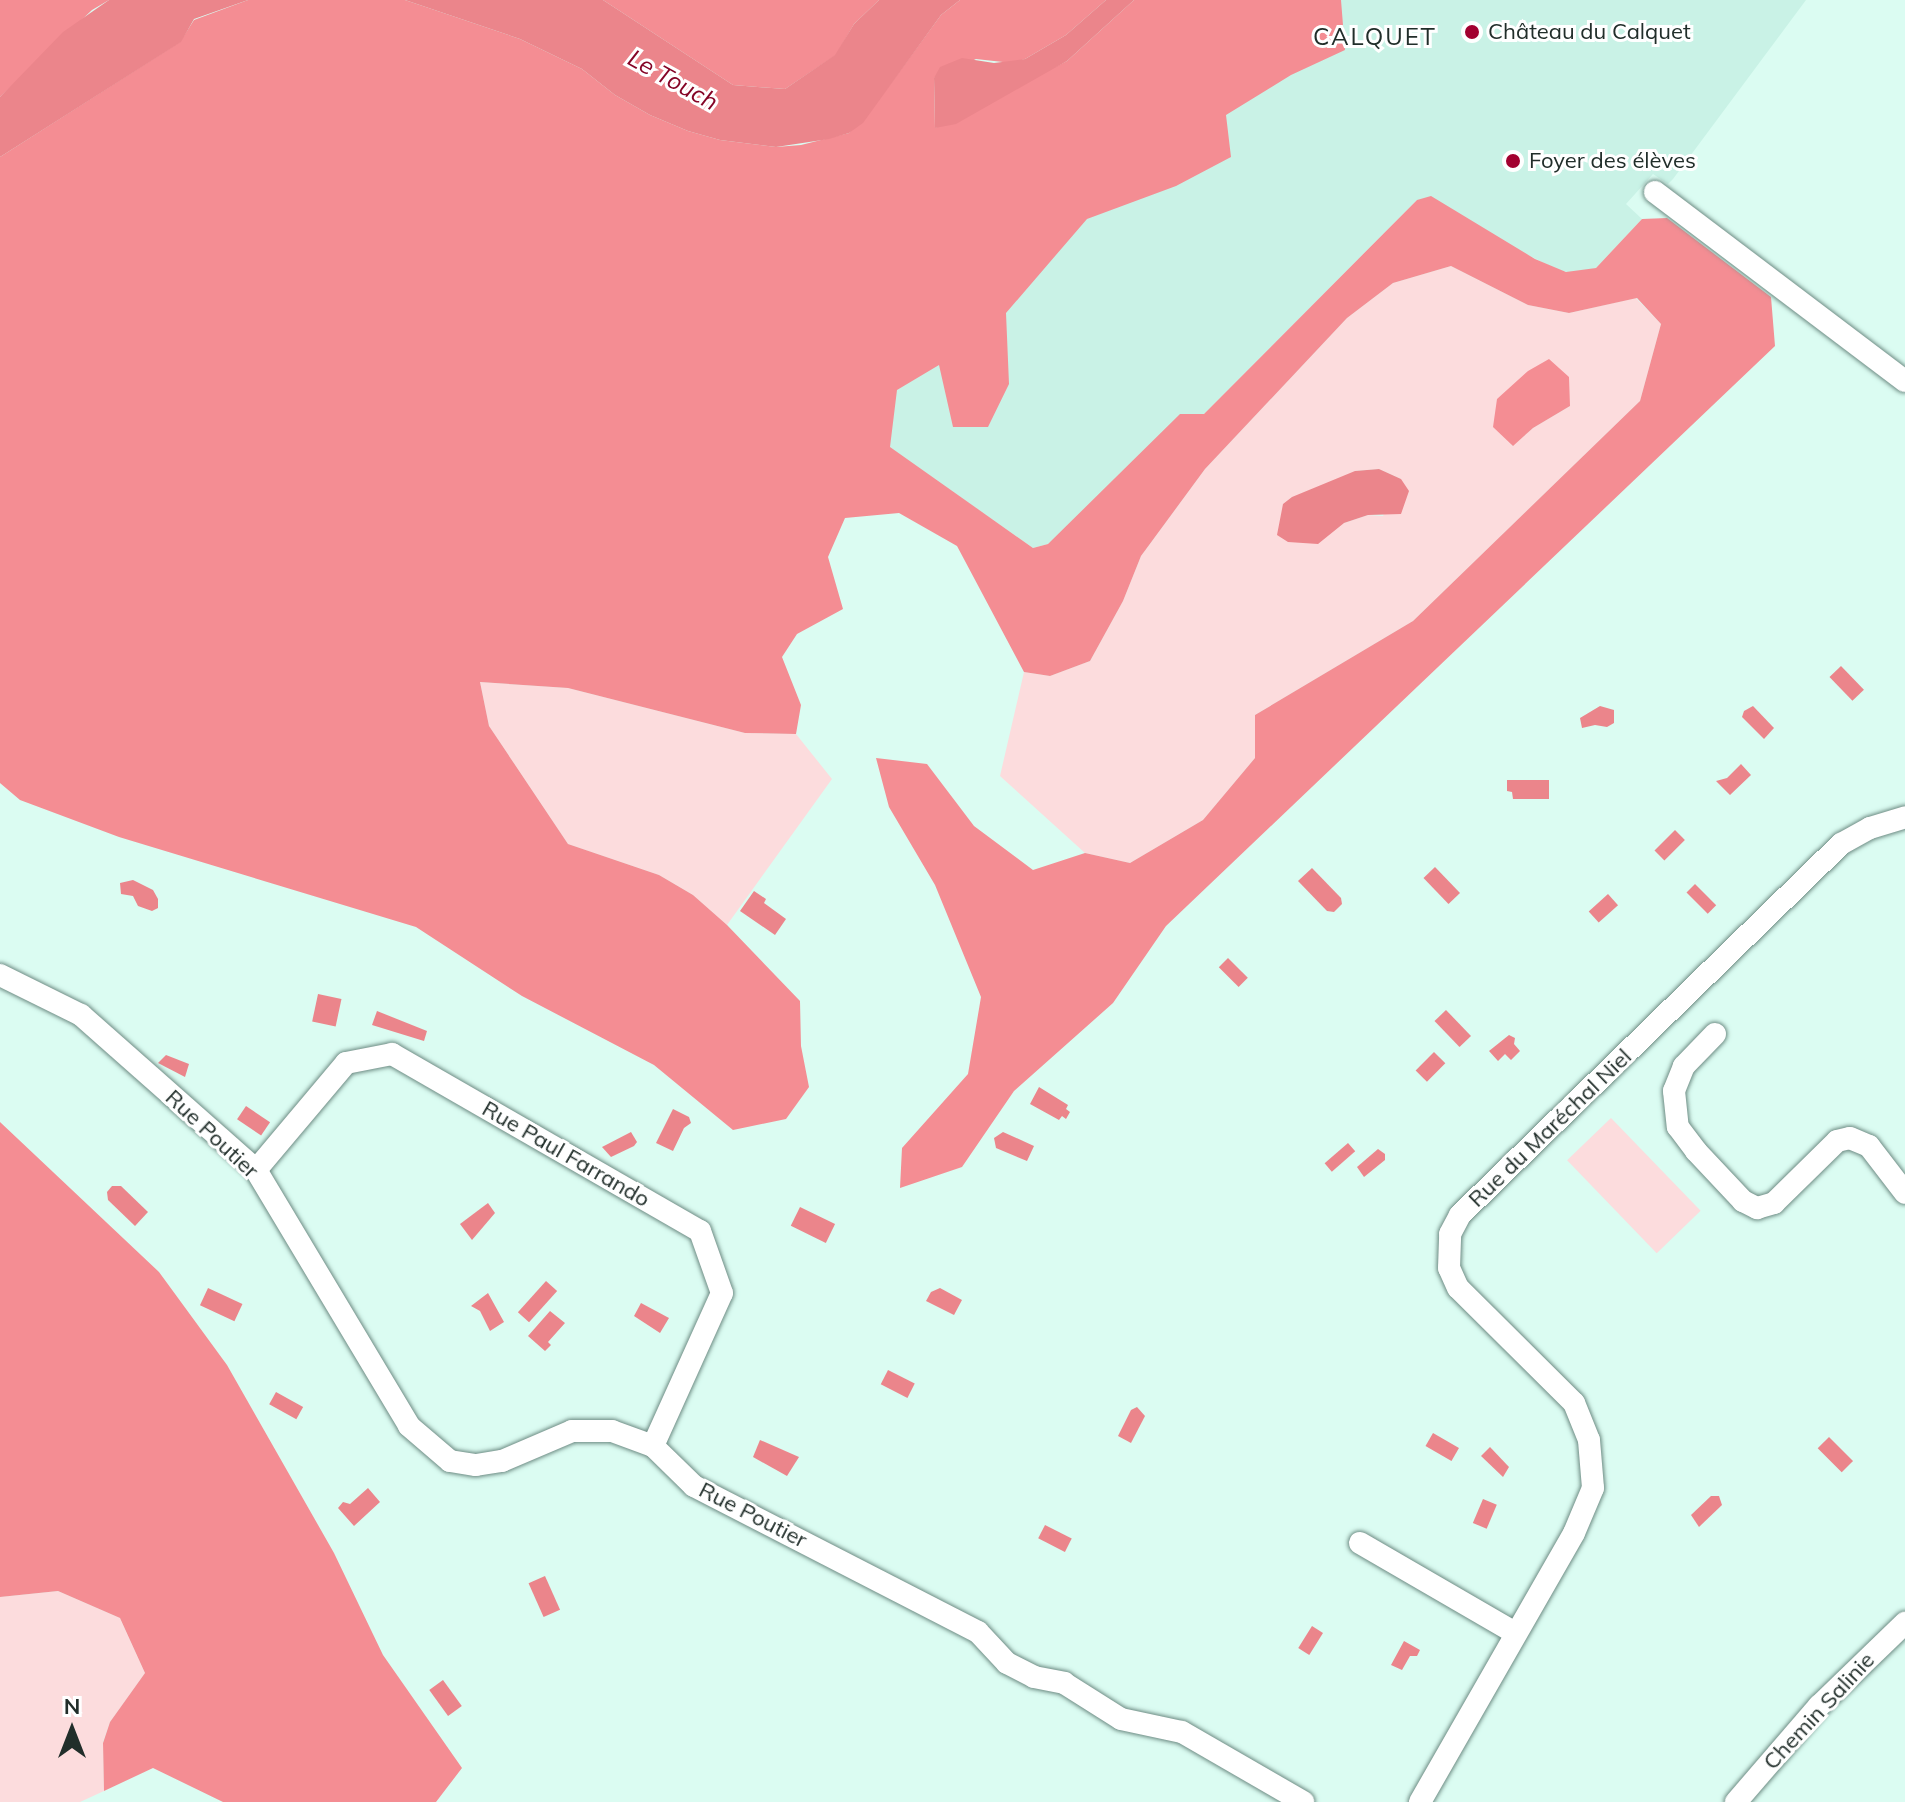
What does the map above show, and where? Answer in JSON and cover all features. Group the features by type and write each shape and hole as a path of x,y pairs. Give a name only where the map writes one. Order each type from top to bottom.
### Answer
{"street":[{"path":"1655,192 1905,381"},
{"name":"Rue du Maréchal Niel","path":"1420,1802 1574,1533 1593,1488 1589,1440 1574,1403 1458,1288 1449,1268 1450,1234 1460,1215 1841,844 1870,828 1905,817"},
{"name":"Rue Poutier","path":"0,975 81,1015 256,1170 409,1426 450,1461 476,1465 502,1461 572,1431 612,1431 653,1446 694,1486 966,1625 978,1632 1007,1663 1034,1677 1064,1683 1121,1719 1182,1732 1303,1802"},
{"path":"1715,1034 1684,1066 1679,1078 1674,1091 1678,1127 1743,1201 1757,1208 1774,1203 1837,1141 1850,1138 1869,1146 1905,1193"},
{"name":"Rue Paul Farrando","path":"256,1170 346,1063 392,1054 700,1231 722,1293 653,1446"},
{"path":"1360,1543 1515,1633"},
{"name":"Chemin Salinie","path":"1736,1802 1819,1706 1905,1623"}],"shaded area":[{"path":"0,0 109,0 92,10 0,97"},
{"path":"248,0 405,0 520,39 582,69 615,95 650,115 688,131 720,140 776,147 801,145 849,133 886,90 941,15 960,0 1106,0 1066,35 1025,59 1012,63 976,59 934,78 935,128 1067,61 1134,0 1341,0 1345,50 1291,75 1226,115 1231,157 1176,186 1087,219 1006,313 1009,384 988,427 953,427 939,365 897,390 890,447 1033,548 1048,544 1180,414 1204,414 1417,200 1431,196 1535,259 1566,272 1596,268 1642,219 1667,218 1771,297 1775,346 1166,926 1113,1003 1014,1091 962,1167 900,1188 902,1148 968,1074 981,997 935,885 889,807 876,758 927,764 974,826 1033,870 1085,853 1130,863 1203,820 1255,758 1255,715 1413,621 1640,401 1661,324 1637,298 1569,313 1528,305 1451,266 1393,283 1347,318 1205,469 1141,556 1123,601 1090,661 1050,676 1024,672 957,546 899,513 845,518 828,557 843,609 797,634 782,657 801,705 796,734 745,733 568,688 480,682 489,726 568,844 659,875 693,895 727,925 800,1001 801,1046 809,1087 786,1119 733,1130 654,1065 522,996 416,927 119,837 20,800 0,783 0,157 180,42 194,20"},
{"path":"603,0 879,0 854,24 836,55 785,89 733,85"},
{"path":"1178,0 1806,0 1673,179 1668,184 1653,174 1626,204 1642,219 1596,268 1576,273 1560,271 1417,200 1204,414 1048,544 1033,548 866,431"},
{"path":"1451,266 1528,305 1569,313 1636,298 1661,324 1640,401 1413,621 1255,715 1255,758 1203,820 1130,863 1085,853 1000,776 1024,672 1050,676 1090,661 1123,601 1141,556 1205,469 1347,318 1393,283","holes":["1497,399 1570,406 1533,428 1512,446","1379,469 1401,479 1383,516 1368,515 1344,523 1355,471"]},
{"path":"1549,359 1569,377 1570,406 1533,428 1513,446 1493,427 1497,399 1528,371"},
{"path":"480,682 568,688 745,733 796,734 832,779 727,925 693,895 659,875 568,844 489,726"},
{"path":"1611,1118 1701,1211 1657,1253 1567,1160"},
{"path":"0,1122 159,1272 227,1365 334,1553 383,1655 462,1768 436,1802 223,1802 153,1768 104,1791 103,1743 110,1722 145,1673 120,1618 58,1591 0,1597"},
{"path":"58,1591 120,1618 145,1673 110,1722 103,1742 104,1791 80,1802 0,1802 0,1597"}],"water":[{"path":"109,0 248,0 194,19 181,42 0,157 0,97 63,32"},
{"name":"Le Touch","path":"405,0 603,0 733,85 785,89 835,55 854,24 879,0 960,0 941,15 863,123 849,133 829,139 776,147 720,140 688,131 650,115 615,95 582,69 520,39"},
{"path":"1106,0 1134,0 1067,61 956,124 935,128 934,78 940,67 962,58 994,63 1025,59 1066,35"},
{"path":"1379,469 1401,479 1409,491 1401,514 1368,515 1344,523 1318,544 1288,542 1277,535 1283,504 1292,497 1355,471"},
{"path":"1841,666 1864,690 1852,701 1829,677"},
{"path":"1600,706 1614,710 1614,723 1607,727 1595,725 1582,728 1580,718"},
{"path":"1753,706 1774,728 1764,739 1742,717 1744,711"},
{"path":"1741,764 1751,775 1730,795 1716,781 1727,778"},
{"path":"1507,780 1549,780 1549,799 1513,799 1512,792 1507,791"},
{"path":"1675,830 1685,840 1664,860 1654,851"},
{"path":"1435,867 1460,893 1448,904 1423,878"},
{"path":"1312,868 1341,898 1342,904 1334,912 1327,911 1298,881"},
{"path":"133,880 153,890 158,899 158,908 152,911 138,906 133,896 121,894 120,883"},
{"path":"1695,884 1716,905 1708,914 1687,892"},
{"path":"754,891 766,899 764,903 786,919 775,935 740,911"},
{"path":"1608,894 1618,905 1599,923 1589,911"},
{"path":"1228,958 1248,978 1239,987 1219,967"},
{"path":"318,994 341,999 336,1026 312,1021"},
{"path":"1446,1010 1471,1036 1459,1047 1434,1021"},
{"path":"377,1011 427,1031 424,1041 372,1025"},
{"path":"1509,1035 1515,1038 1514,1044 1520,1051 1511,1060 1505,1054 1498,1061 1489,1051"},
{"path":"1434,1052 1445,1063 1427,1082 1416,1070"},
{"path":"166,1055 189,1064 185,1077 158,1063"},
{"path":"1039,1087 1068,1105 1066,1109 1070,1112 1066,1119 1062,1116 1059,1120 1030,1104"},
{"path":"246,1106 270,1122 261,1135 237,1119"},
{"path":"673,1109 689,1117 691,1123 684,1128 673,1151 656,1143"},
{"path":"631,1132 637,1142 634,1146 611,1157 602,1147"},
{"path":"1003,1132 1034,1146 1027,1161 996,1148 994,1138"},
{"path":"1348,1143 1355,1151 1332,1172 1325,1163"},
{"path":"1378,1149 1385,1154 1385,1160 1364,1177 1357,1167"},
{"path":"112,1186 121,1186 148,1212 135,1226 108,1200 107,1192"},
{"path":"488,1203 495,1213 472,1240 460,1224"},
{"path":"800,1207 835,1224 826,1243 791,1226"},
{"path":"546,1281 557,1291 529,1322 518,1312"},
{"path":"208,1288 242,1304 234,1321 200,1305"},
{"path":"940,1288 962,1300 954,1315 926,1301 931,1292"},
{"path":"488,1293 504,1322 490,1331 480,1311 471,1306"},
{"path":"641,1303 669,1318 660,1333 634,1316"},
{"path":"550,1311 565,1323 548,1342 551,1345 545,1351 528,1336"},
{"path":"888,1370 915,1384 907,1398 881,1384"},
{"path":"276,1392 303,1407 296,1419 269,1404"},
{"path":"1137,1407 1145,1416 1131,1443 1118,1436 1131,1410"},
{"path":"1433,1433 1459,1448 1451,1461 1426,1446"},
{"path":"1829,1437 1853,1461 1842,1472 1818,1448"},
{"path":"760,1440 799,1457 787,1476 753,1457"},
{"path":"1490,1447 1509,1467 1503,1477 1481,1456"},
{"path":"368,1488 380,1502 354,1526 338,1508 343,1502 350,1504"},
{"path":"1711,1496 1719,1496 1722,1505 1699,1527 1691,1515"},
{"path":"1483,1499 1497,1505 1487,1529 1473,1523"},
{"path":"1045,1525 1072,1539 1065,1552 1038,1538"},
{"path":"545,1576 560,1610 544,1617 529,1583"},
{"path":"1312,1626 1323,1633 1309,1655 1298,1648"},
{"path":"1404,1641 1420,1650 1417,1656 1410,1656 1402,1670 1391,1665"},
{"path":"443,1680 462,1706 448,1716 429,1690"}],"place":[{"name":"Château du Calquet","path":"1472,32"},
{"name":"Foyer des élèves","path":"1513,161"}],"district":[{"name":"CALQUET","path":"1375,37"}]}
